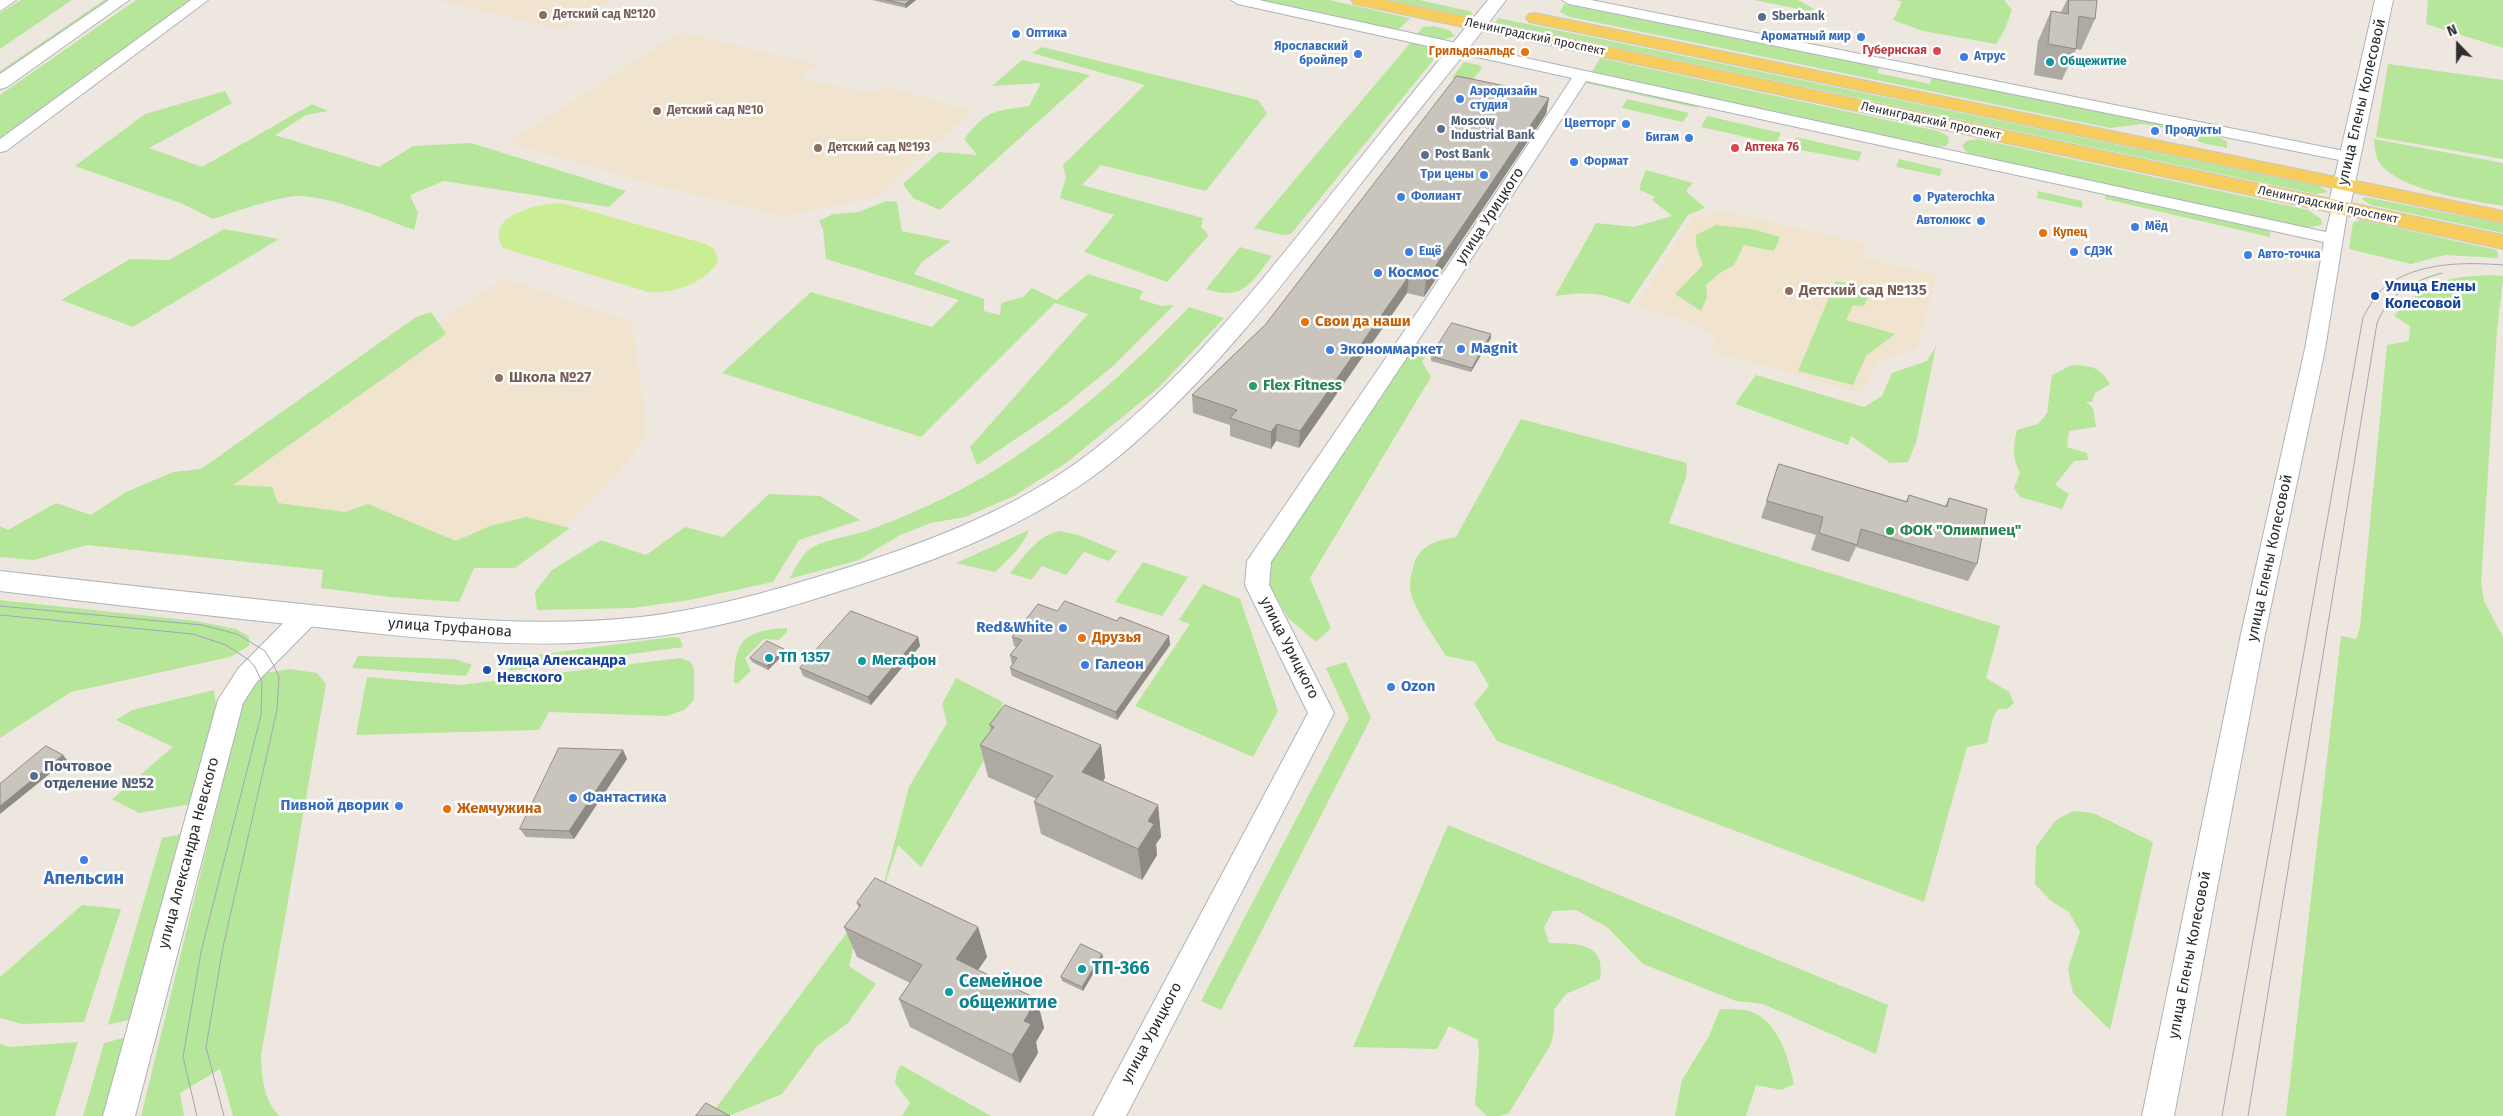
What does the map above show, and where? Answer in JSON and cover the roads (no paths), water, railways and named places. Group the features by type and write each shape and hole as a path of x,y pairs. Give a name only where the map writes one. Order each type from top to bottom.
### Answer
{"main road":[{"name":"Ленинградский проспект","path":"1360,0 1478,25 2341,195 2503,217"},
{"name":"Ленинградский проспект","path":"1471,4 1503,9 2341,195 2503,242"}],"street":[{"path":"0,6 9,0"},
{"path":"0,63 93,0"},
{"path":"0,84 120,0"},
{"path":"0,147 201,0"},
{"path":"1238,0 2334,239"},
{"path":"1569,0 2349,157"},
{"name":"улица Елены Колесовой","path":"2158,1116 2251,644 2315,349 2341,195 2384,0"},
{"path":"1459,48 1478,25 1503,9"},
{"name":"улица Труфанова","path":"0,581 307,615 492,632 549,633 639,628 710,616 784,598 894,563 966,535 1040,499 1106,454 1172,394 1240,321 1459,48"},
{"name":"улица Урицкого","path":"1109,1116 1322,713 1257,585 1259,561 1429,309 1582,75"},
{"name":"улица Александра Невского","path":"119,1116 231,700 247,676 307,615"}],"tram line":[{"path":"2222,1116 2363,317 2382,289 2412,272 2442,265 2503,265"},
{"path":"2248,1116 2377,323 2388,304 2403,290 2421,280 2442,273"},
{"path":"0,606 202,625 237,634 265,651 279,677 277,710 223,947 206,1047 224,1116"},
{"path":"0,615 193,634 226,645 249,660 255,667 262,682 261,715 201,952 183,1057 197,1116"}],"place":[{"name":"Детский сад №120","path":"543,15"},
{"name":"Sberbank","path":"1762,17"},
{"name":"Оптика","path":"1016,34"},
{"name":"Ароматный мир","path":"1861,37"},
{"name":"Губернская","path":"1937,51"},
{"name":"Грильдональдс","path":"1525,52"},
{"name":"Ярославский бройлер","path":"1358,54"},
{"name":"Атрус","path":"1964,57"},
{"name":"Общежитие","path":"2050,62"},
{"name":"Аэродизайн студия","path":"1460,99"},
{"name":"Детский сад №10","path":"657,111"},
{"name":"Цветторг","path":"1626,124"},
{"name":"Moscow Industrial Bank","path":"1441,129"},
{"name":"Продукты","path":"2155,131"},
{"name":"Бигам","path":"1689,138"},
{"name":"Детский сад №193","path":"818,148"},
{"name":"Аптека 76","path":"1735,148"},
{"name":"Post Bank","path":"1425,155"},
{"name":"Формат","path":"1574,162"},
{"name":"Три цены","path":"1484,175"},
{"name":"Фолиант","path":"1401,197"},
{"name":"Pyaterochka","path":"1917,198"},
{"name":"Автолюкс","path":"1981,221"},
{"name":"Мёд","path":"2135,227"},
{"name":"Купец","path":"2043,233"},
{"name":"Ещё","path":"1409,252"},
{"name":"СДЭК","path":"2074,252"},
{"name":"Авто-точка","path":"2248,255"},
{"name":"Космос","path":"1378,273"},
{"name":"Детский сад №135","path":"1789,291"},
{"name":"Улица Елены Колесовой","path":"2375,296"},
{"name":"Свои да наши","path":"1305,322"},
{"name":"Magnit","path":"1461,349"},
{"name":"Экономмаркет","path":"1330,350"},
{"name":"Школа №27","path":"499,378"},
{"name":"Flex Fitness","path":"1253,386"},
{"name":"ФОК \"Олимпиец\"","path":"1890,531"},
{"name":"Red&White","path":"1063,628"},
{"name":"Друзья","path":"1082,638"},
{"name":"ТП 1357","path":"769,658"},
{"name":"Мегафон","path":"862,661"},
{"name":"Галеон","path":"1085,665"},
{"name":"Улица Александра Невского","path":"487,670"},
{"name":"Ozon","path":"1391,687"},
{"name":"Почтовое отделение №52","path":"34,776"},
{"name":"Фантастика","path":"573,798"},
{"name":"Пивной дворик","path":"399,806"},
{"name":"Жемчужина","path":"447,809"},
{"name":"Апельсин","path":"84,860"},
{"name":"ТП-366","path":"1082,969"},
{"name":"Семейное общежитие","path":"949,992"}]}
